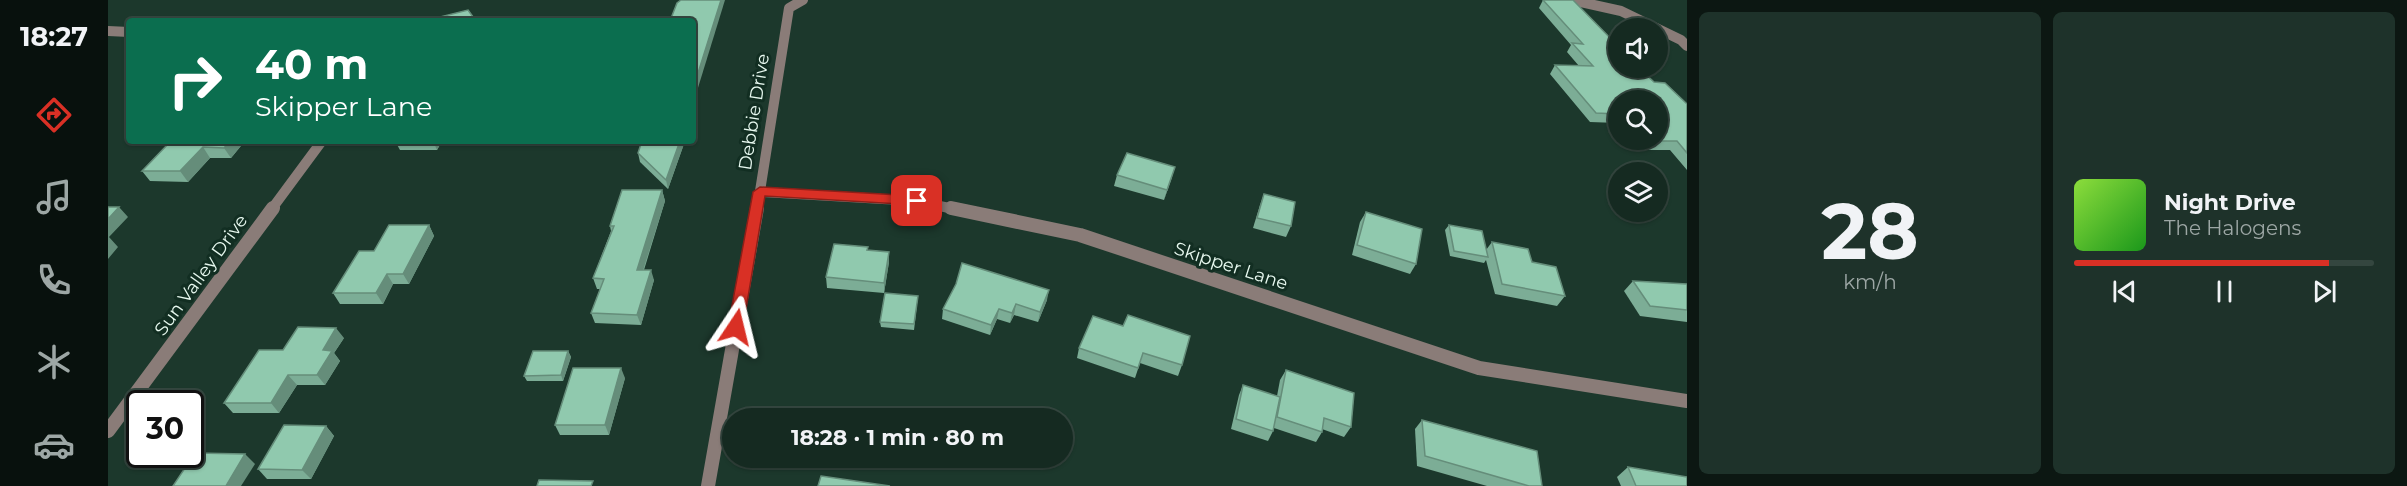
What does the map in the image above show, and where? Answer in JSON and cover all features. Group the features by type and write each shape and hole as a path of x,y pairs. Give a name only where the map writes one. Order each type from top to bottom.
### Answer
{"street":[{"name":"Debbie Drive","path":"708,486 760,192 789,8 803,0"},
{"path":"1572,0 1621,11 1681,40 1687,46"},
{"path":"108,31 126,32"},
{"name":"Sun Valley Drive","path":"108,431 320,144"},
{"name":"Skipper Lane","path":"760,192 917,201 1080,235 1479,368 1687,401"}],"building":[{"path":"681,0 721,0 696,79 696,18 671,18 677,3"},
{"path":"1543,0 1573,0 1608,36 1608,78 1650,78 1654,82 1665,83 1687,104 1687,153 1677,141 1668,141 1668,90 1608,90 1608,114 1596,113 1555,65 1593,66 1572,43 1583,44"},
{"path":"468,10 474,18 436,18"},
{"path":"168,144 227,144 224,148 203,147 180,171 142,171"},
{"path":"641,144 679,144 666,180 638,153"},
{"path":"1127,153 1175,167 1167,190 1117,175"},
{"path":"622,190 662,190 637,270 651,270 637,315 591,313 604,279 593,278 614,226 610,226"},
{"path":"1264,194 1295,202 1291,226 1257,218"},
{"path":"108,207 119,207 108,219"},
{"path":"1366,212 1422,229 1416,264 1357,245"},
{"path":"389,225 429,225 403,274 387,274 376,293 333,293 359,251 374,251"},
{"path":"1449,225 1482,231 1488,257 1454,251"},
{"path":"1492,242 1528,249 1532,262 1556,267 1565,296 1502,284"},
{"path":"834,244 868,247 867,250 889,252 884,283 826,277"},
{"path":"962,263 1049,290 1040,312 1016,304 1012,313 999,309 991,325 943,309 956,284"},
{"path":"1633,281 1687,284 1687,310 1650,306"},
{"path":"885,293 918,296 914,324 880,322"},
{"path":"1128,315 1190,336 1182,365 1143,353 1138,368 1079,348 1093,316 1123,326"},
{"path":"298,327 336,328 323,350 332,351 317,375 288,375 271,403 224,403 259,350 283,350"},
{"path":"533,351 568,351 561,375 524,376"},
{"path":"573,368 621,368 605,425 555,425"},
{"path":"1286,370 1354,393 1351,427 1324,418 1322,432 1277,417"},
{"path":"1243,385 1280,397 1273,431 1236,419"},
{"path":"1422,420 1537,451 1542,486 1529,486 1425,456"},
{"path":"284,425 326,426 302,470 258,469"},
{"path":"204,453 245,454 226,486 173,486 185,468 204,468"},
{"path":"1628,467 1687,477 1687,486 1636,486"},
{"path":"821,476 890,486 818,486"},
{"path":"539,480 593,481 591,486 537,486"}],"route":[{"path":"736,327 760,192 917,201"}]}
